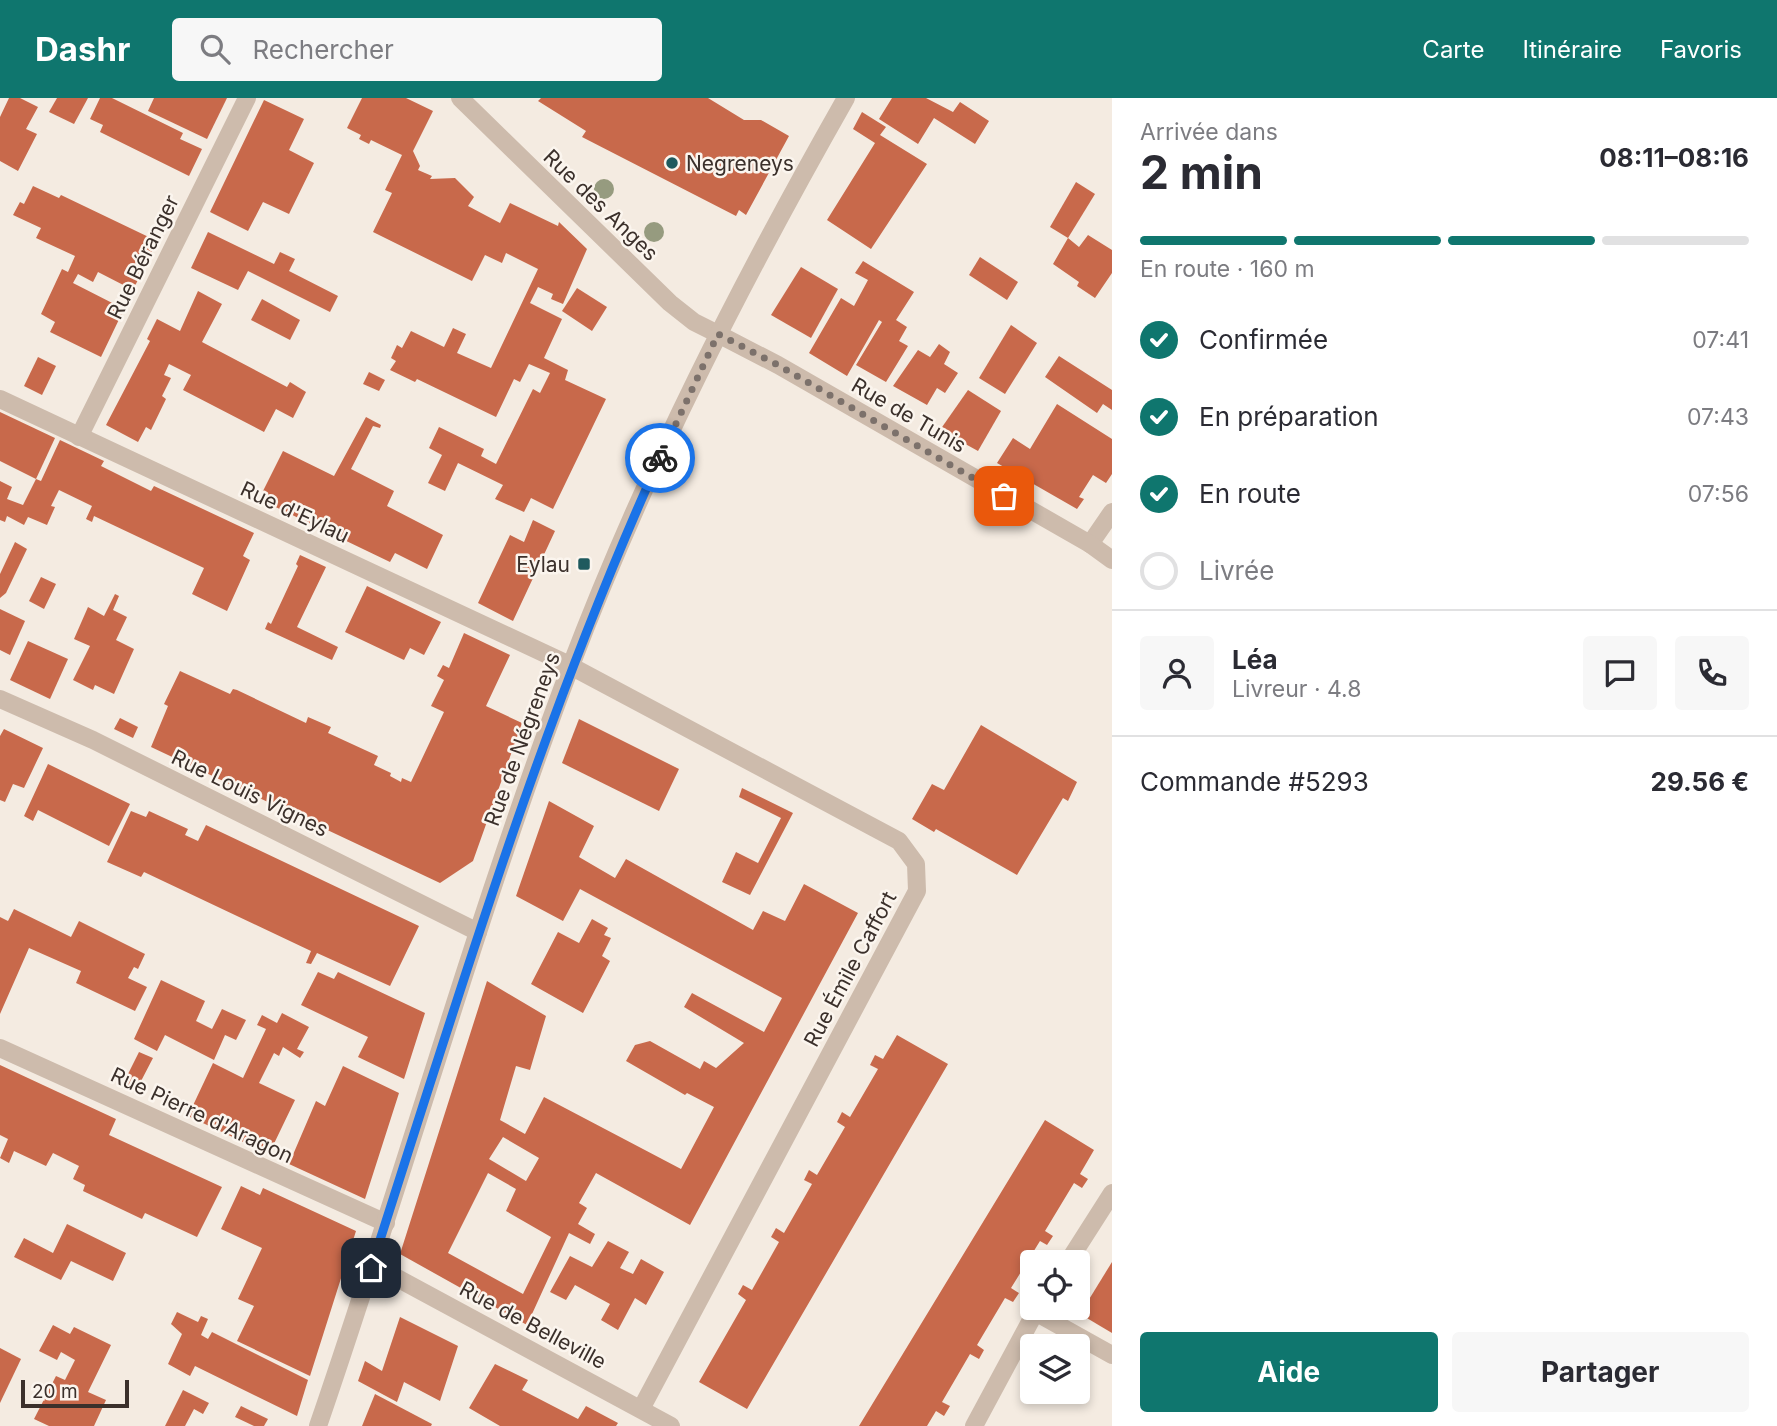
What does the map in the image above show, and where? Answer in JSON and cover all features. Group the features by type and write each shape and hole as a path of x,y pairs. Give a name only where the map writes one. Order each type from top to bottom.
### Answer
{"street":[{"name":"Rue Béranger","path":"79,437 247,98"},
{"name":"Rue des Anges","path":"460,98 670,303 694,322 718,334"},
{"name":"Rue de Négreneys","path":"318,1426 386,1223 478,932 571,666 642,499 718,334 752,266 846,98"},
{"name":"Rue de Tunis","path":"718,334 778,365 1090,544 1112,560"},
{"name":"Rue d'Eylau","path":"0,399 571,666"},
{"path":"1090,544 1112,512"},
{"name":"Rue Émile Caffort","path":"571,666 899,841 915,864 917,891 641,1409"},
{"name":"Rue Louis Vignes","path":"0,699 93,740 478,932"},
{"name":"Rue Pierre d'Aragon","path":"0,1048 386,1223"},
{"path":"1076,1250 1112,1192"},
{"name":"Rue de Belleville","path":"371,1268 386,1272 671,1426"},
{"path":"974,1426 1032,1320"},
{"path":"1053,1320 1112,1356"}],"building":[{"path":"9,98 20,98 38,107 26,129 37,134 18,171 0,161 0,117"},
{"path":"57,98 88,98 74,124 49,112"},
{"path":"100,98 112,98 183,133 180,139 202,149 189,176 100,132 103,125 90,119"},
{"path":"154,98 227,98 207,139 148,111"},
{"path":"362,98 406,98 433,111 413,151 420,166 418,170 432,176 430,179 455,178 474,197 468,206 500,223 510,203 558,226 559,222 587,249 563,304 551,299 553,294 538,287 530,303 562,319 544,358 568,370 565,380 606,399 553,509 531,498 524,512 495,499 503,485 458,463 445,491 428,483 442,455 429,448 439,427 484,449 481,456 496,464 533,389 540,393 550,373 529,364 520,382 514,379 496,417 417,379 415,382 390,370 396,361 391,358 397,345 402,348 411,331 444,347 453,328 466,334 457,353 491,368 538,269 506,253 502,263 485,255 472,281 373,232 392,193 385,190 402,155 371,140 369,144 359,139 361,135 347,128"},
{"path":"541,98 708,98 744,120 761,120 789,136 746,215 739,210 736,216 582,137 586,131 538,101"},
{"path":"892,98 926,98 953,112 960,102 989,121 975,144 934,118 918,144 879,119"},
{"path":"264,100 304,119 289,150 314,163 289,214 263,202 248,231 210,212"},
{"path":"862,112 886,127 880,135 927,164 871,249 827,220 875,143 853,129"},
{"path":"1076,182 1095,194 1068,238 1050,227"},
{"path":"33,186 59,198 61,195 157,241 133,290 98,272 93,282 78,274 73,283 124,309 101,357 50,332 55,322 41,314 62,269 68,272 75,256 36,238 41,228 13,215 20,202 24,204"},
{"path":"208,232 274,264 280,252 295,259 289,271 338,296 330,312 248,271 238,290 191,268"},
{"path":"1088,235 1112,250 1112,273 1095,298 1077,286 1079,282 1053,264 1068,238 1079,247"},
{"path":"980,257 1018,282 1007,300 969,275"},
{"path":"863,261 914,292 896,320 907,327 899,341 908,346 886,382 856,365 882,322 879,320 847,376 809,353 841,298 854,306 868,280 855,273"},
{"path":"801,267 838,289 811,338 771,315"},
{"path":"577,288 607,307 592,331 562,311"},
{"path":"198,291 222,304 202,342 287,387 290,382 306,392 293,418 276,409 264,432 183,390 191,375 169,364 164,375 171,378 162,396 166,399 151,430 146,427 138,442 106,425 150,341 147,339 157,319 180,331"},
{"path":"262,299 300,320 290,340 251,320"},
{"path":"1011,325 1037,343 1005,394 979,378"},
{"path":"939,344 950,352 944,364 958,373 945,393 937,388 927,405 893,386 918,350 930,357"},
{"path":"1059,356 1112,390 1112,410 1103,404 1097,413 1045,377"},
{"path":"38,357 56,366 42,395 24,386"},
{"path":"369,372 385,380 379,391 363,384"},
{"path":"968,390 1001,411 978,451 940,430"},
{"path":"1057,404 1112,439 1112,474 1106,483 1093,475 1079,497 1084,499 1077,509 997,463 1013,438 1030,449"},
{"path":"0,412 55,438 36,479 0,461"},
{"path":"366,417 381,425 380,428 373,426 351,469 394,491 387,506 443,535 427,569 395,553 390,562 259,499 283,451 334,476"},
{"path":"60,440 104,461 101,466 151,491 154,486 254,533 243,556 250,560 227,611 192,594 204,568 94,516 92,522 86,519 92,506 59,490 51,506 55,507 47,525 28,517 24,525 7,516 5,522 0,520 0,481 12,487 7,499 23,505 36,479 41,481"},
{"path":"533,520 555,531 513,621 478,603 510,535 524,542"},
{"path":"15,542 27,549 6,593 0,598 0,574"},
{"path":"300,555 326,567 297,627 338,647 332,660 265,629 268,622 271,624 298,566 296,564"},
{"path":"41,577 56,584 44,609 29,601"},
{"path":"367,586 441,622 424,655 410,648 404,660 345,632"},
{"path":"115,594 119,596 113,610 127,617 116,640 134,649 114,694 95,685 93,690 73,680 90,646 74,639 88,607 104,616"},
{"path":"0,609 25,621 10,655 0,650"},
{"path":"464,633 510,655 486,706 522,723 473,861 440,883 151,747 168,706 164,704 180,671 230,694 233,689 237,690 306,723 308,717 331,727 328,733 378,756 374,765 391,773 390,776 401,782 402,778 411,782 444,712 431,706 444,680 437,676 443,665 449,668"},
{"path":"28,641 68,659 50,699 10,680"},
{"path":"120,718 138,727 133,738 114,729"},
{"path":"579,719 679,769 659,811 562,763"},
{"path":"981,725 1077,782 1068,801 1063,798 1017,875 936,829 934,832 912,819 932,784 944,790"},
{"path":"4,729 43,748 24,788 13,784 5,802 0,800 0,736"},
{"path":"48,764 130,804 109,846 38,810 33,821 24,816"},
{"path":"742,788 793,813 750,895 722,882 736,852 758,863 781,818 739,797"},
{"path":"549,801 594,826 579,857 615,878 626,859 753,930 763,911 785,921 804,884 858,913 690,1225 596,1173 579,1203 587,1208 578,1224 595,1234 590,1244 569,1233 527,1325 400,1254 487,981 546,1016 530,1070 516,1066 500,1120 525,1134 544,1097 681,1169 714,1107 687,1093 685,1095 626,1061 635,1045 650,1041 700,1069 704,1061 716,1068 744,1043 684,1007 692,993 764,1032 782,998 580,889 563,921 516,896","holes":["503,1137 539,1158 526,1181 489,1159","488,1173 516,1189 506,1211 551,1237 523,1294 448,1253"]},
{"path":"131,811 146,817 149,811 188,829 185,835 198,841 206,825 419,926 390,986 317,953 311,964 306,963 311,951 144,872 141,877 107,862"},
{"path":"14,909 71,937 79,921 145,954 138,969 134,967 128,978 147,987 135,1011 76,983 81,971 29,948 0,1014 0,917 8,921"},
{"path":"592,919 608,928 604,935 611,938 602,956 610,961 583,1013 531,984 558,932 579,943"},
{"path":"318,972 334,979 338,972 425,1013 404,1079 358,1057 368,1037 301,1005"},
{"path":"161,980 205,1001 196,1021 212,1029 222,1009 246,1020 236,1040 225,1035 214,1060 165,1035 157,1051 134,1039"},
{"path":"282,1013 309,1027 297,1049 304,1052 300,1058 283,1047 279,1056 274,1053 259,1083 295,1100 269,1154 188,1116 213,1063 243,1078 266,1029 257,1025 262,1015 277,1023"},
{"path":"897,1035 948,1064 747,1409 699,1382 746,1300 738,1294 743,1285 752,1290 779,1242 771,1237 776,1228 784,1233 812,1184 804,1180 809,1170 817,1175 845,1127 837,1122 842,1112 850,1117 878,1069 870,1065 875,1055 883,1059"},
{"path":"139,1052 153,1058 140,1083 139,1094 122,1086"},
{"path":"0,1065 116,1119 109,1135 222,1187 197,1237 145,1213 142,1219 83,1191 85,1185 73,1179 79,1166 53,1153 46,1166 14,1151 9,1163 0,1158 8,1139 0,1135"},
{"path":"343,1066 399,1093 365,1199 289,1164 316,1101 325,1106"},
{"path":"1045,1120 1094,1150 1080,1174 1088,1179 1082,1188 1074,1183 1045,1231 1053,1236 1047,1245 1040,1241 1034,1250 1020,1250 1020,1273 1011,1288 1019,1293 1013,1302 1005,1298 977,1345 984,1350 979,1359 970,1354 942,1402 950,1406 944,1416 936,1411 927,1426 859,1426"},
{"path":"241,1186 260,1195 263,1188 356,1231 310,1376 237,1341 254,1306 238,1299 262,1248 221,1229"},
{"path":"67,1224 126,1253 113,1281 71,1261 61,1280 14,1257 24,1238 53,1253"},
{"path":"608,1241 629,1252 620,1268 633,1274 641,1259 664,1272 646,1305 635,1298 618,1330 601,1320 610,1304 575,1285 566,1300 550,1292 570,1256 592,1267"},
{"path":"1112,1262 1112,1333 1090,1320 1090,1298"},
{"path":"177,1312 198,1322 201,1316 208,1319 201,1335 208,1339 212,1332 308,1380 297,1416 195,1366 190,1376 168,1364 182,1334 171,1324"},
{"path":"400,1317 458,1346 440,1401 404,1382 397,1402 358,1381 365,1361 382,1371"},
{"path":"53,1325 70,1334 74,1327 111,1345 88,1392 106,1400 94,1426 49,1426 34,1419 56,1376 65,1380 75,1360 61,1352 57,1360 39,1351"},
{"path":"0,1348 21,1359 0,1403"},
{"path":"495,1364 528,1380 522,1390 578,1419 586,1406 618,1423 616,1426 500,1426 469,1408"},
{"path":"183,1390 209,1403 203,1414 194,1409 185,1426 165,1426"},
{"path":"375,1394 432,1424 431,1426 362,1426"},
{"path":"241,1406 268,1419 264,1426 254,1426 235,1417"}],"way so far":[{"path":"660,458 718,334 778,365 1004,496"}],"place":[{"name":"Negreneys","path":"672,163"},
{"name":"Eylau","path":"584,564"}],"route":[{"path":"371,1268 471,955 571,666 660,458"}]}
